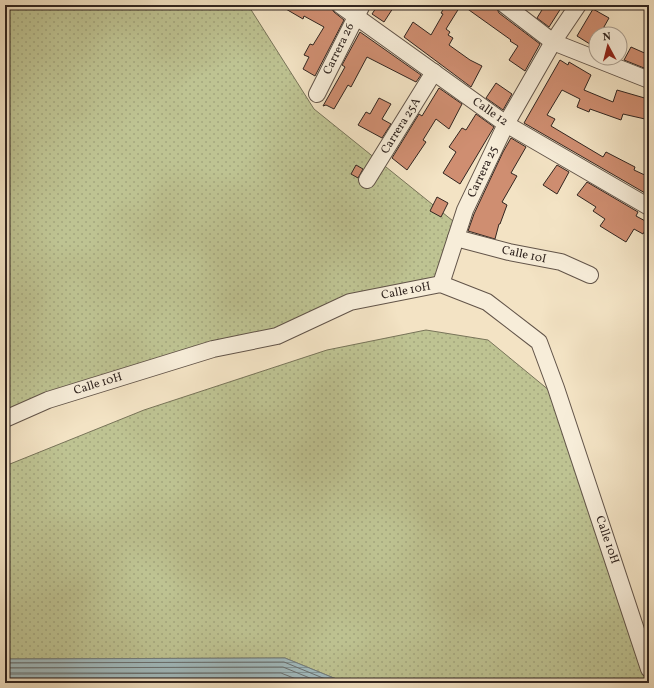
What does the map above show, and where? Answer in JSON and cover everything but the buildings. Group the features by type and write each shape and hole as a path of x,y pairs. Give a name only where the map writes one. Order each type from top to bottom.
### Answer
{"street":[{"name":"Calle 12","path":"340,5 359,10 434,72 506,124 649,207"},
{"path":"505,5 553,42 649,80"},
{"name":"Carrera 25","path":"441,284 465,210 506,124 553,42 578,5"},
{"name":"Carrera 26","path":"318,94 359,10"},
{"name":"Carrera 25A","path":"367,180 434,72"},
{"name":"Calle 10I","path":"456,238 509,252 561,262 590,275"},
{"name":"Calle 10H","path":"5,419 48,400 213,349 277,336 350,302 441,284 487,302 539,342 649,669"}],"green space":[{"path":"5,5 248,5 314,109 458,225 439,281 275,333 5,414"},
{"path":"426,330 488,340 550,391 648,683 346,683 285,658 5,659 5,466 144,410 327,350"}],"water":[{"path":"285,658 346,683 5,683 5,659"}]}
